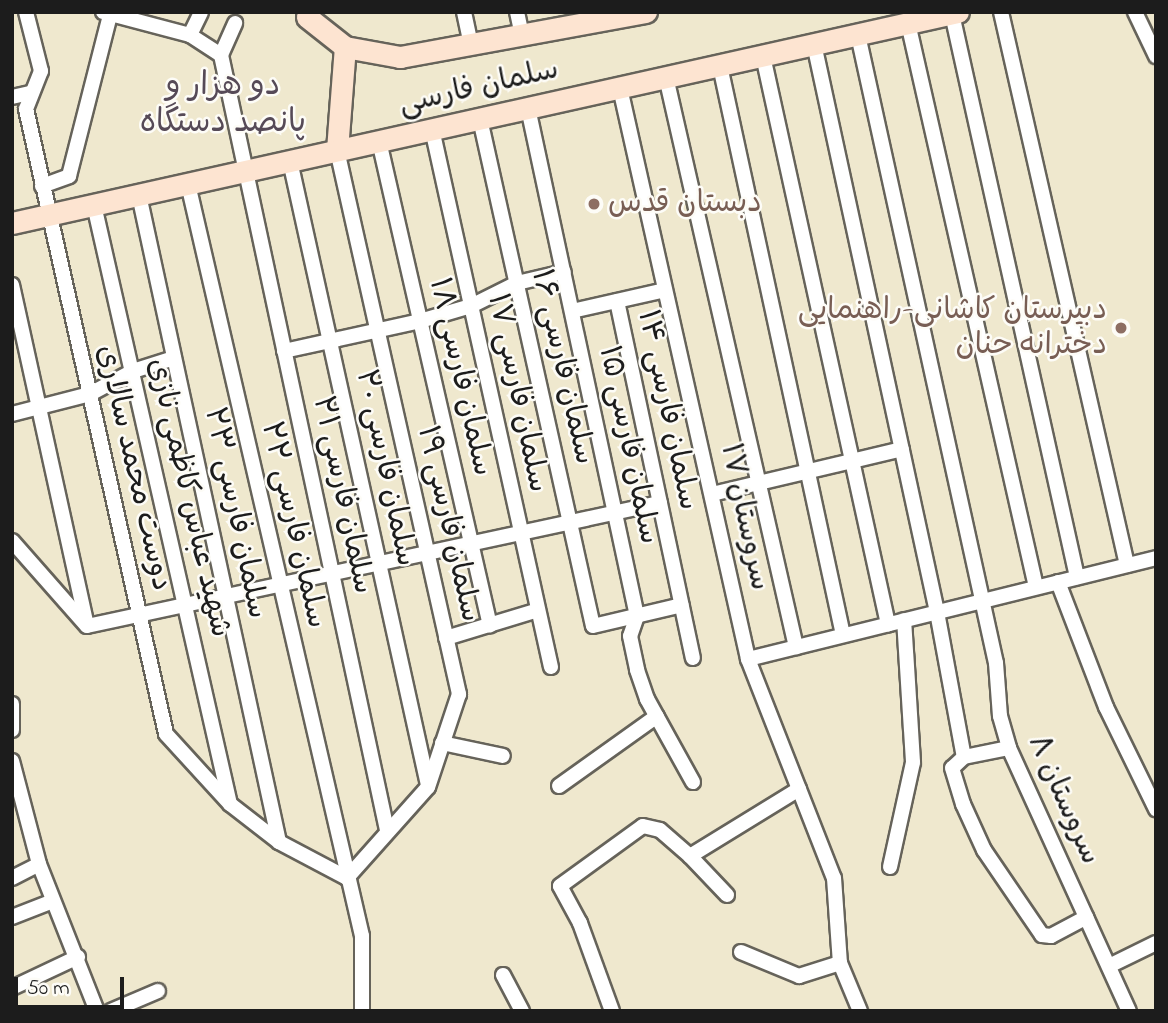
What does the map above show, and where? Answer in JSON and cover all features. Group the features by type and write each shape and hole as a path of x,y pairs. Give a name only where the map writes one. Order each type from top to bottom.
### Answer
{"street":[{"name":"دوست محمد سالاری","path":"26,12 41,71 30,93 26,109 166,734 230,804"},
{"path":"190,35 201,12"},
{"path":"464,12 471,44"},
{"path":"517,12 522,35"},
{"name":"سلمان فارسی","path":"307,14 345,47 400,57 522,35 569,19 646,12"},
{"path":"1002,12 1127,565"},
{"path":"1135,12 1156,56"},
{"path":"955,13 985,164 1077,577"},
{"name":"سلمان فارسی","path":"12,223 955,13"},
{"path":"42,186 69,176 106,14 190,35 221,55 234,23"},
{"path":"908,23 1036,587"},
{"name":"سروستان ۸","path":"858,35 980,601 996,663 1000,716 1009,748 1129,1011"},
{"path":"814,44 937,612 964,757"},
{"path":"337,150 345,47"},
{"name":"سلمان فارسی ۲۱","path":"221,55 387,830"},
{"path":"763,56 888,624"},
{"path":"720,65 843,635"},
{"path":"666,77 796,647"},
{"name":"سلمان فارسی ۱۴","path":"620,88 665,290 617,301 693,658"},
{"path":"12,97 30,93"},
{"name":"سلمان فارسی ۱۵","path":"528,108 637,616 630,636 637,670 657,716 693,782"},
{"name":"سلمان فارسی ۱۶","path":"480,119 593,626 637,616"},
{"name":"سلمان فارسی ۱۷","path":"432,130 551,667"},
{"name":"سلمان فارسی ۱۸","path":"380,141 490,625"},
{"name":"سلمان فارسی ۱۹","path":"337,150 459,694 428,787 347,878"},
{"name":"سلمان فارسی ۲۰","path":"290,161 428,787"},
{"name":"سلمان فارسی ۲۲","path":"188,184 347,878"},
{"name":"سلمان فارسی ۲۳","path":"139,195 279,842"},
{"name":"شهید عباس کاظمی نازی","path":"94,205 230,804"},
{"path":"284,351 420,321 471,306 517,284 564,272"},
{"path":"12,285 87,626"},
{"name":"سروستان ۱۷","path":"665,290 748,659 834,878 840,963 859,1011"},
{"path":"572,311 617,301"},
{"path":"12,414 90,394 132,371 174,358"},
{"path":"712,494 901,449"},
{"path":"87,626 660,503"},
{"path":"12,541 87,626"},
{"path":"748,659 1156,558"},
{"path":"1058,582 1106,707 1156,809"},
{"path":"637,616 682,605"},
{"path":"446,638 538,610"},
{"path":"890,867 913,762 904,620"},
{"path":"12,704 12,730"},
{"path":"559,786 657,716"},
{"path":"442,743 503,756"},
{"path":"1009,748 964,757 952,768 974,831 1042,935 1051,936 1086,917"},
{"path":"12,761 15,787 39,864 78,957 97,1011"},
{"path":"690,856 799,789"},
{"path":"230,804 279,842 347,878 362,936 362,1011"},
{"path":"612,1011 580,923 560,886 643,826 660,830 690,856 727,895"},
{"path":"12,878 39,864"},
{"path":"12,917 53,901"},
{"path":"1109,966 1156,943"},
{"path":"741,951 799,976 840,963"},
{"path":"12,988 78,957"},
{"path":"503,975 522,1011"},
{"path":"111,1011 158,990"}],"place":[{"name":"دبستان قدس","path":"594,204"},
{"name":"دبیرستان کاشانی-راهنمایی دخترانه حنان","path":"1121,328"}],"district":[{"name":"دو هزار و پانصد دستگاه","path":"223,106"}]}
